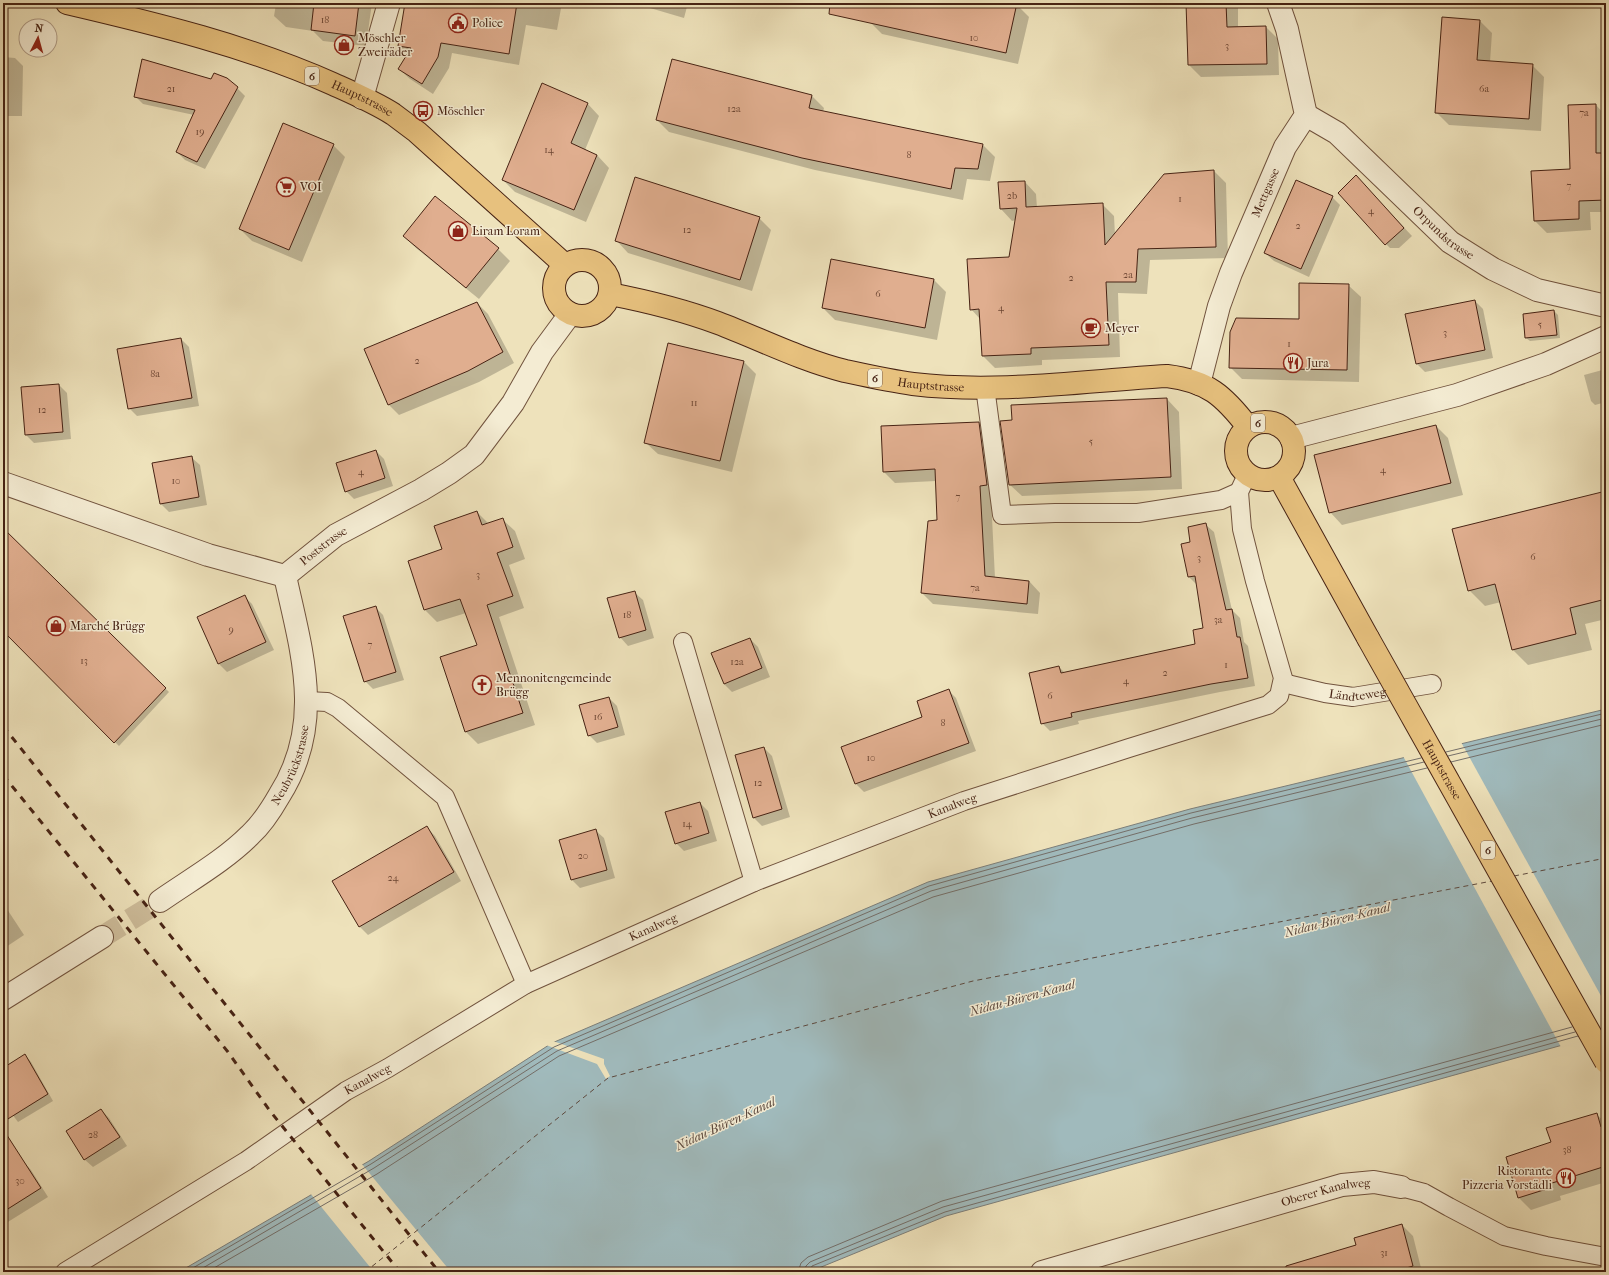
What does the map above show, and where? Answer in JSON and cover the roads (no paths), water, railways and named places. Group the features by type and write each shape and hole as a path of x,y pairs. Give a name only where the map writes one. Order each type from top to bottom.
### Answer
{"main road":[{"name":"Hauptstrasse","path":"67,3 156,24 215,41 281,63 362,98 392,114 417,132 565,265"},
{"path":"573,261 590,261 598,264 604,270 608,277 610,294 602,309 594,314 582,316 570,314 559,305 555,298 554,291 556,276 565,265 573,261"},
{"name":"Hauptstrasse","path":"610,294 650,302 716,322 804,358 843,370 881,379 914,384 985,387 1167,376 1182,378 1210,389 1230,404 1248,427"},
{"name":"6","path":"1243,483 1235,451 1241,434 1248,427 1255,424 1272,423 1280,426 1291,438"},
{"path":"1243,483 1254,479 1263,481 1271,480 1286,472 1294,456 1294,446 1291,438"},
{"name":"Hauptstrasse","path":"1279,477 1606,1062"}],"street":[{"path":"362,98 389,3"},
{"path":"1278,3 1289,36 1306,115"},
{"name":"Orpundstrasse","path":"1306,115 1337,133 1450,242 1481,262 1537,290 1606,306"},
{"name":"Mettgasse","path":"1199,384 1219,306 1231,273 1286,147 1306,115"},
{"name":"Poststrasse","path":"285,576 336,535 421,490 449,473 474,455 513,403 542,352 570,314"},
{"path":"1291,438 1457,395 1546,364 1606,337"},
{"path":"3,483 208,555 285,576"},
{"name":"Neubrückstrasse","path":"160,901 221,859 251,835 272,808 288,783 298,758 305,729 307,701 304,668 285,576"},
{"path":"3,999 102,937"},
{"name":"Oberer Kanalweg","path":"1042,1272 1342,1185 1374,1182 1401,1187"}],"lane":[{"path":"985,387 1002,515 1055,513 1138,513 1221,500 1243,483"},
{"path":"1243,483 1242,529 1255,581 1283,678 1283,683"},
{"path":"683,642 754,882"},
{"name":"Ländteweg","path":"1283,683 1325,693 1353,697 1432,684"},
{"name":"Kanalweg","path":"65,1272 246,1161 346,1091 388,1068 526,984 754,882 964,801 1268,705 1279,696 1283,683"},
{"path":"307,701 327,702 338,708 445,797 526,984"},
{"name":"Oberer Kanalweg","path":"1401,1187 1424,1192 1504,1236 1540,1245 1606,1257"}],"water":[{"name":"Nidau-Büren-Kanal","path":"1606,709 1606,1033 946,1216 809,1272 179,1272 369,1161 552,1043 928,882 1190,809"}],"tunnel":[{"path":"102,937 160,901"}],"railway":[{"path":"3,726 439,1272"},
{"path":"3,775 228,1052 270,1111 400,1272"}],"place":[{"name":"Police","path":"458,23"},
{"name":"Möschler Zweiräder","path":"344,45"},
{"name":"Möschler","path":"423,111"},
{"name":"VOI","path":"286,187"},
{"name":"Liram Loram","path":"458,231"},
{"name":"Meyer","path":"1091,328"},
{"name":"Jura","path":"1293,363"},
{"name":"Marché Brügg","path":"56,626"},
{"name":"Mennonitengemeinde Brügg","path":"482,685"},
{"name":"Ristorante Pizzeria Vorstädli","path":"1566,1178"}]}
